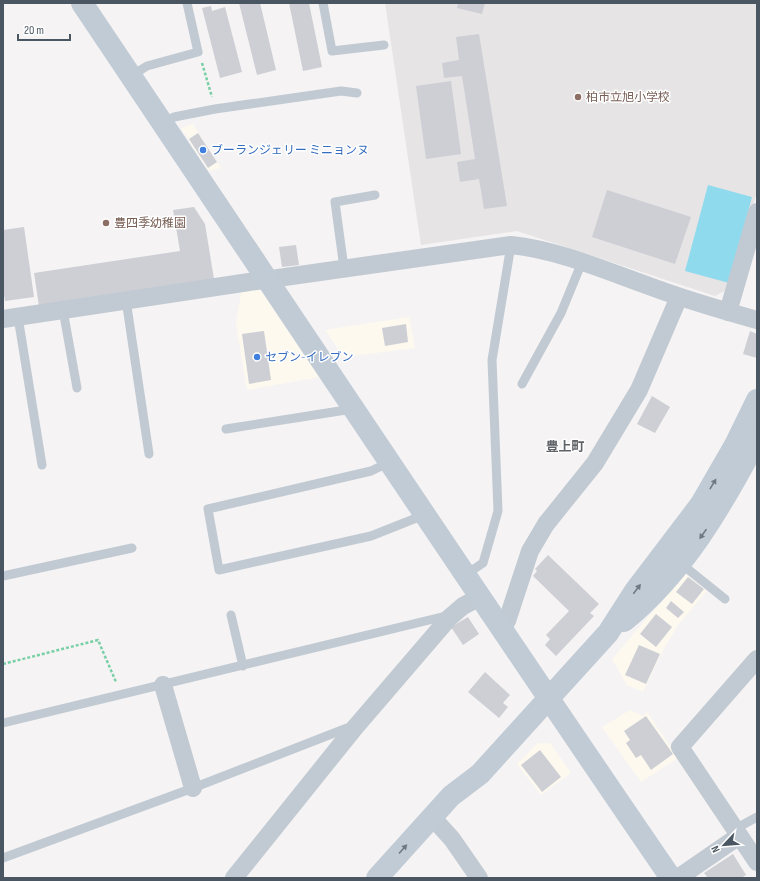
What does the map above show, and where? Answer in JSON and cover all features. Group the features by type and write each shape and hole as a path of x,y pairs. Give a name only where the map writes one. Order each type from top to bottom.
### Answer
{"street":[{"path":"82,3 353,406 424,515 671,878"},
{"path":"728,312 757,212"},
{"path":"11,318 268,279 511,245 524,246 582,262 679,297 757,320"},
{"path":"501,628 507,621 530,551 546,524 595,463 639,390 679,297"},
{"path":"377,878 437,822 470,795 480,774 608,633 644,604 673,557 684,529 715,481 757,400"},
{"path":"673,557 716,513 757,439"},
{"path":"234,878 352,731 449,618 463,606 480,597"},
{"path":"757,659 680,746 757,862"},
{"path":"163,685 193,788"},
{"path":"396,878 437,822"},
{"path":"437,822 479,878"},
{"path":"678,878 737,832"}],"lane":[{"path":"131,76 147,66 198,52 187,3"},
{"path":"323,3 332,51 384,45"},
{"path":"163,123 174,117 215,109 341,91 357,93"},
{"path":"344,268 335,202 374,195"},
{"path":"465,575 483,563 498,511 492,360 511,245"},
{"path":"522,384 561,313 582,262"},
{"path":"126,300 149,454"},
{"path":"63,310 77,388"},
{"path":"11,318 42,465"},
{"path":"226,429 346,410 353,406"},
{"path":"390,462 371,471 208,509 219,570 371,536 424,515"},
{"path":"3,576 132,548"},
{"path":"673,557 725,599"},
{"path":"231,615 243,666"},
{"path":"3,723 446,616 449,618"},
{"path":"3,858 193,788 347,728 352,731"},
{"path":"737,832 757,816"}],"path":[{"path":"198,52 215,109"},
{"path":"3,664 98,640 122,695"}],"shaded area":[{"name":"柏市立旭小学校","path":"385,3 757,3 757,192 728,289 715,296 517,231 421,245"},
{"name":"ブーランジェリー ミニョンヌ","path":"193,124 221,168 209,171 181,128"},
{"path":"262,282 325,376 247,390 236,324 242,287"},
{"path":"409,317 415,348 343,357 325,330"},
{"path":"685,574 707,591 678,625 662,652 643,692 627,685 612,659"},
{"path":"630,710 643,716 647,712 678,758 641,782 602,727"},
{"path":"538,743 550,743 571,773 541,795 517,764"}],"water":[{"path":"708,185 752,197 729,283 685,271"}],"building":[{"path":"239,3 260,3 276,70 257,75"},
{"path":"289,3 309,3 322,67 303,71"},
{"path":"458,3 485,3 482,14 457,8"},
{"path":"211,6 212,11 225,7 242,72 220,78 202,8"},
{"path":"479,34 507,206 484,209 479,179 460,182 457,162 475,159 462,76 444,78 442,63 459,60 456,37"},
{"path":"451,81 461,154 426,159 416,86"},
{"name":"ブーランジェリー ミニョンヌ","path":"198,133 217,162 208,168 189,139"},
{"path":"607,190 691,217 675,264 592,237"},
{"path":"194,207 205,224 214,279 39,306 34,273 180,251 173,210"},
{"path":"24,227 34,297 5,301 3,288 3,230"},
{"path":"296,245 299,265 282,267 279,247"},
{"path":"406,324 408,342 385,346 382,328"},
{"name":"セブン-イレブン","path":"264,331 271,380 249,384 242,334"},
{"path":"750,331 757,334 757,358 743,354"},
{"path":"652,396 670,407 655,433 637,424"},
{"path":"548,555 599,604 590,613 594,616 556,656 545,645 550,639 546,635 569,611 533,576 537,571 535,569"},
{"path":"688,577 704,589 692,604 676,592"},
{"path":"671,601 684,612 678,618 666,608"},
{"path":"656,614 672,627 656,647 640,634"},
{"path":"468,617 479,634 463,645 451,627"},
{"path":"639,645 660,654 646,684 625,675"},
{"path":"485,672 510,695 503,703 508,707 499,718 468,692"},
{"path":"646,716 673,754 651,770 641,755 636,758 626,743 630,740 624,731"},
{"path":"540,750 561,777 542,792 521,765"},
{"path":"733,854 746,875 741,878 708,878 704,873"}],"place":[{"name":"柏市立旭小学校","path":"578,97"},
{"name":"ブーランジェリー ミニョンヌ","path":"203,150"},
{"name":"豊四季幼稚園","path":"106,223"},
{"name":"セブン-イレブン","path":"257,357"}],"district":[{"name":"豊上町","path":"565,447"}]}
